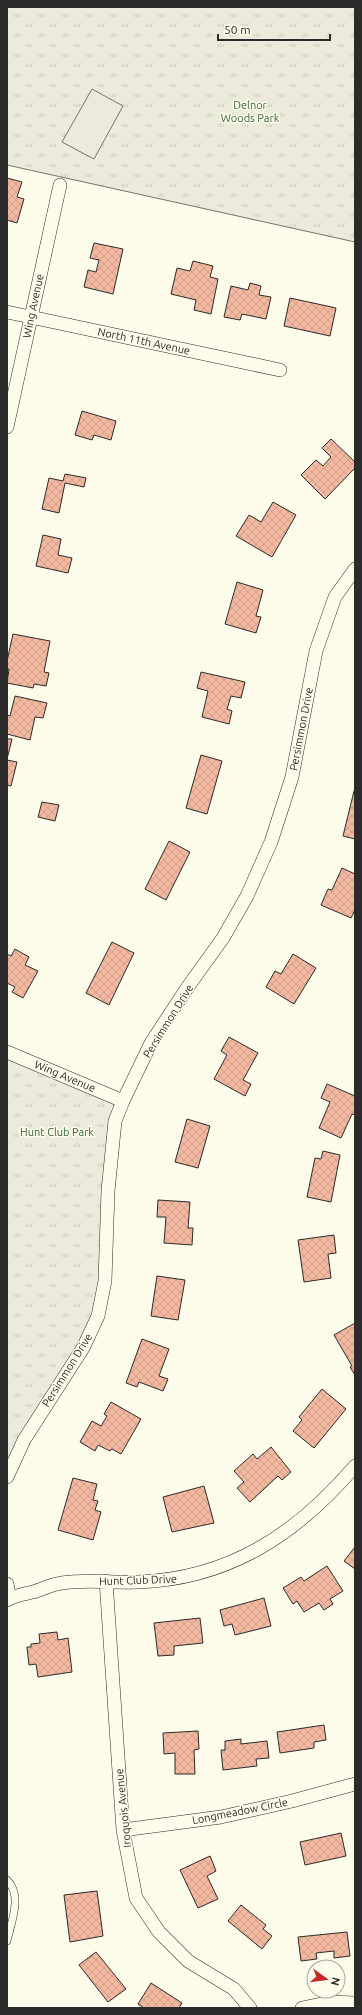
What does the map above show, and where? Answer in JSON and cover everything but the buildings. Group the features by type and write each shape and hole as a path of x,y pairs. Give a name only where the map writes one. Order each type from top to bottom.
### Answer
{"street":[{"name":"Wing Avenue","path":"7,427 60,185"},
{"name":"North 11th Avenue","path":"7,312 280,370"},
{"name":"Persimmon Drive","path":"7,1477 24,1440 83,1348 98,1316 105,1281 108,1191 115,1121 151,1043 187,988 223,938 248,896 272,842 292,777 316,651 335,597 355,569"},
{"name":"Wing Avenue","path":"7,1052 123,1101"},
{"name":"Hunt Club Drive","path":"8,1599 61,1583 106,1581 137,1582 184,1578 214,1569 250,1553 280,1536 307,1515 334,1490 355,1466"},
{"name":"Iroquois Avenue","path":"106,1581 122,1830 136,1898 159,1932 188,1961 234,1990 250,2008"},
{"path":"7,1584 8,1599"},
{"name":"Longmeadow Circle","path":"122,1830 221,1817 292,1801 355,1784"},
{"path":"302,2008 331,2002 355,2002"}],"lane":[{"path":"7,1880 13,1886 16,1902 7,1941"}],"green space":[{"name":"Delnor Woods Park","path":"7,7 355,7 355,242 7,165"},
{"name":"Hunt Club Park","path":"7,1054 114,1102 115,1121 107,1137 101,1274 93,1317 7,1472"}],"shaded area":[{"path":"92,89 123,106 94,159 62,142"}]}
